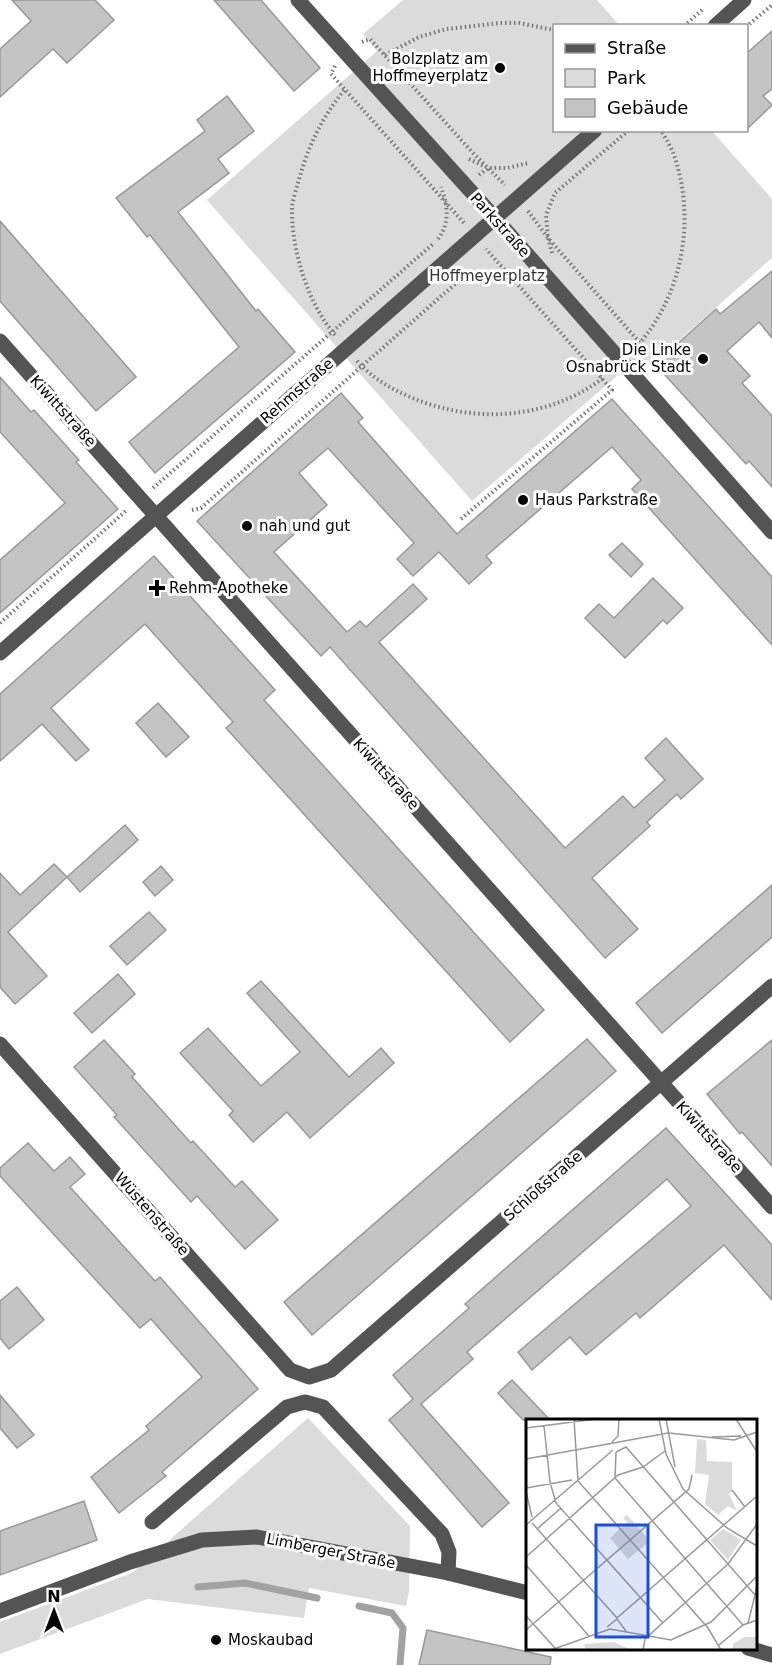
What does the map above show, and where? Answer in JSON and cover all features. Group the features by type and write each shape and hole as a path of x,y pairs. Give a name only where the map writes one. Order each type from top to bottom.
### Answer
{"street":[{"name":"Parkstraße","path":"298,0 495,218 772,532"},
{"path":"717,24 744,0"},
{"name":"Rehmstraße","path":"0,653 593,132"},
{"name":"Kiwittstraße","path":"0,341 772,1207"},
{"name":"Schloßstraße","path":"309,1377 331,1370 772,986"},
{"name":"Wüstenstraße","path":"0,1044 290,1370 309,1377"},
{"path":"152,1522 287,1407 305,1402 323,1407 442,1534 449,1552 448,1573"},
{"name":"Limberger Straße","path":"0,1611 130,1562 202,1540 257,1537 448,1573 526,1592"},
{"path":"757,1665 771,1653"}],"path":[{"path":"748,26 772,5"},
{"path":"385,55 419,38 446,29 519,23 553,30"},
{"path":"461,519 612,390 332,74 344,50 370,39 488,168 507,168 528,163 535,157"},
{"path":"345,89 327,111 306,153 292,205 297,251 305,286 322,320 369,374 398,392 436,408 484,415 501,416 532,410 564,400 592,387 622,363 651,330 669,298 682,258 683,190 674,154 663,132"},
{"path":"626,132 555,193 546,215 548,238 640,343"},
{"name":"Rehmstraße","path":"0,623 440,238 447,221 447,202"},
{"name":"Rehmstraße","path":"201,508 463,277 484,271 508,273"}],"green space":[{"name":"Hoffmeyerplatz","path":"403,0 597,0 618,24 553,24 553,132 713,132 772,199 772,258 659,358 617,376 472,501 207,200 377,51 363,34"},
{"path":"308,1418 410,1526 409,1591 406,1606 309,1588 304,1618 148,1599 0,1654 0,1622 132,1573"}],"building":[{"path":"12,0 95,0 114,20 67,63 53,49 0,97 0,49 31,21"},
{"path":"214,0 261,0 320,68 294,91"},
{"path":"772,31 772,89 763,96 772,105 748,128 748,52"},
{"path":"227,96 254,131 218,159 229,173 178,212 256,311 258,309 295,352 155,473 129,442 239,347 150,235 147,237 116,198 205,131 197,120"},
{"path":"0,221 136,377 96,411 0,301"},
{"path":"772,271 772,338 759,322 727,351 750,376 742,383 772,416 772,487 749,461 746,464 655,364 716,309 720,314"},
{"path":"0,377 31,412 34,410 79,460 76,462 118,509 0,613 0,560 65,503 0,432"},
{"path":"341,393 363,418 358,422 457,534 612,399 772,577 772,645 632,489 641,480 612,447 486,556 492,563 469,584 439,552 413,576 397,559 414,543 328,448 299,473 327,505 274,552 347,632 360,621 366,627 413,584 427,599 379,642 565,848 623,796 634,808 665,780 645,758 666,738 703,779 681,799 677,794 647,822 650,826 592,878 638,929 605,958 330,647 321,656 197,521"},
{"path":"622,543 643,564 631,577 609,555"},
{"path":"154,556 275,690 264,700 544,1010 510,1042 226,728 233,722 145,624 51,708 89,750 76,761 42,724 0,761 0,694"},
{"path":"653,578 683,608 667,624 663,620 625,658 585,618 599,604 614,618"},
{"path":"158,703 189,737 166,757 136,723"},
{"path":"125,825 138,840 80,892 67,877"},
{"path":"54,864 67,877 8,932 47,976 15,1004 0,987 0,873 20,895"},
{"path":"161,866 173,880 155,896 143,882"},
{"path":"772,885 772,937 662,1033 636,1003"},
{"path":"149,912 166,930 127,965 110,946"},
{"path":"118,974 135,994 92,1033 74,1013"},
{"path":"261,981 349,1077 381,1048 394,1063 310,1138 287,1112 253,1142 229,1115 233,1111 180,1053 208,1028 261,1086 300,1052 247,993"},
{"path":"587,1039 616,1071 312,1335 284,1302"},
{"path":"104,1040 135,1074 132,1077 191,1143 193,1141 235,1187 242,1181 278,1220 245,1249 197,1196 191,1202 114,1117 117,1115 74,1067"},
{"path":"772,1040 772,1166 742,1132 740,1134 707,1094"},
{"path":"666,1128 772,1245 772,1300 724,1245 640,1318 636,1313 586,1355 570,1337 532,1370 518,1352 691,1206 667,1179 467,1352 473,1359 421,1404 509,1503 482,1527 389,1420 413,1399 393,1375 469,1308 465,1304"},
{"path":"28,1143 54,1171 70,1157 85,1174 70,1187 155,1281 160,1277 258,1389 162,1472 166,1476 119,1513 91,1477 149,1430 146,1426 202,1377 151,1319 140,1328 0,1176 0,1168"},
{"path":"17,1287 44,1320 9,1349 0,1338 0,1301"},
{"path":"512,1380 549,1419 523,1420 498,1393"},
{"path":"0,1395 34,1435 17,1448 0,1428"},
{"path":"84,1501 97,1540 0,1575 0,1531"},
{"path":"427,1630 551,1657 550,1665 419,1665"}],"waterway":[{"path":"198,1587 245,1583 317,1598"},
{"path":"359,1606 392,1613 403,1628 400,1665"}],"place":[{"name":"Bolzplatz am Hoffmeyerplatz","path":"500,68"},
{"name":"Die Linke Osnabrück Stadt","path":"703,359"},
{"name":"Haus Parkstraße","path":"523,500"},
{"name":"nah und gut","path":"247,526"},
{"name":"Rehm-Apotheke","path":"157,588"},
{"name":"Moskaubad","path":"216,1640"}]}
